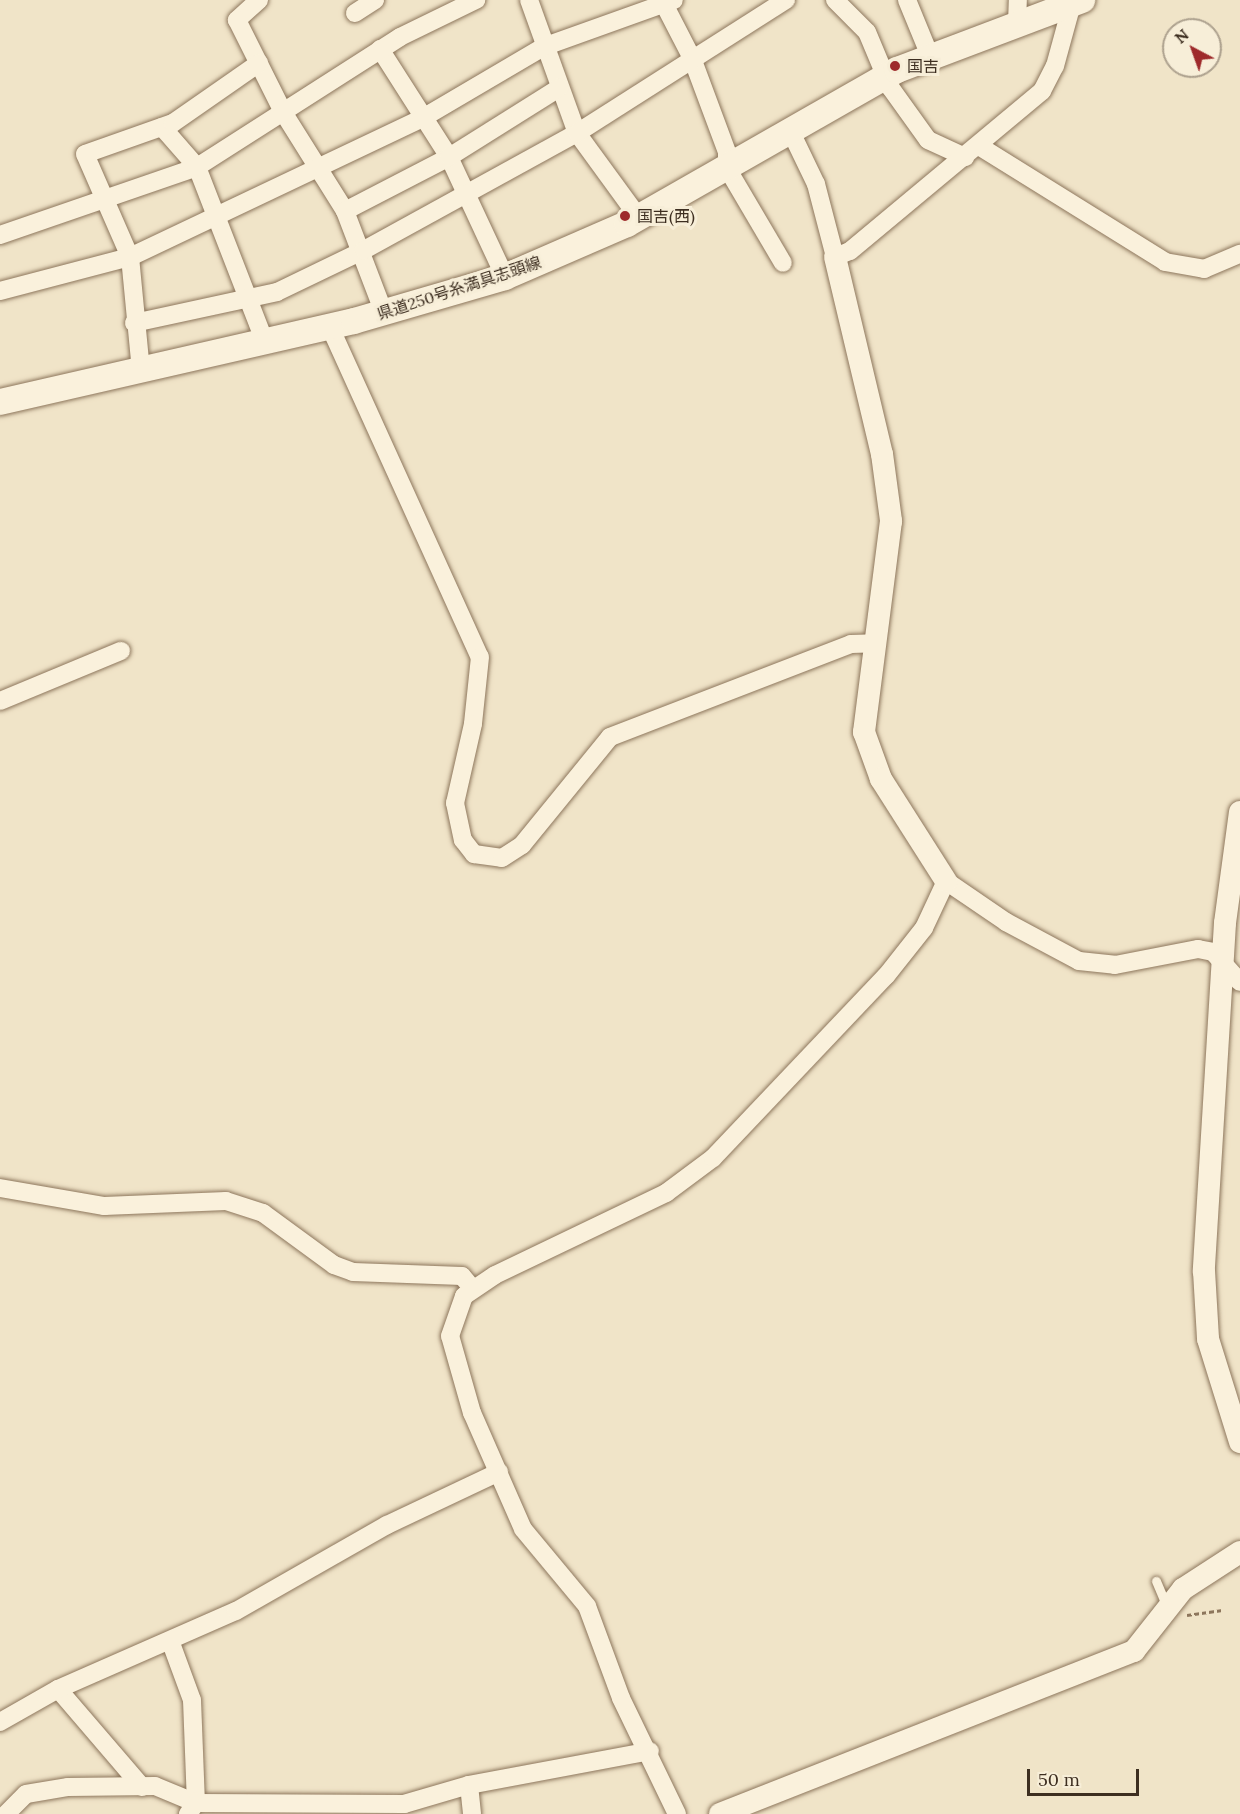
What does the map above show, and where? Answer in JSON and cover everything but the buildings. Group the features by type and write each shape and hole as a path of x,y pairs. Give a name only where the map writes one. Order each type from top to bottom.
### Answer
{"main road":[{"name":"県道250号糸満具志頭線","path":"0,402 330,327 505,277 639,218 886,77 1018,12 1076,1"}],"street":[{"path":"259,0 237,20 283,112 316,169 345,212 364,250 384,313"},
{"path":"355,13 375,0"},
{"path":"0,235 107,200 196,167 380,49 476,0"},
{"path":"529,0 543,47 577,133 639,218"},
{"path":"134,322 277,292 364,250 577,133 786,0"},
{"path":"835,0 867,32 886,77 928,140 972,151 1165,262 1204,269 1240,254"},
{"path":"907,0 930,56"},
{"path":"834,256 850,251 1042,91 1055,66 1076,1"},
{"path":"0,291 130,257 421,119 543,47 666,2 692,58 727,152 727,168 783,263"},
{"path":"380,49 421,119 449,157 463,195 505,277"},
{"path":"141,371 134,322 130,257 85,154 162,127 259,63"},
{"path":"345,212 449,157 559,88"},
{"path":"162,127 196,167 265,342"},
{"path":"790,130 816,184 888,483 891,521 865,712 868,747 881,779 946,881 1006,922 1079,961 1115,964 1198,949 1222,960 1240,982"},
{"path":"330,327 480,657 476,706 455,802 463,840 474,855 502,858 522,845 610,737 851,644 874,643"},
{"path":"0,701 121,651"},
{"path":"1240,812 1222,960 1204,1271 1208,1339 1240,1442"},
{"path":"677,1814 650,1751 621,1698 587,1606 533,1545 499,1472 451,1350 457,1309 473,1288 666,1193 712,1158 886,976 924,928 946,881"},
{"path":"0,1188 104,1206 226,1201 263,1213 334,1265 353,1272 462,1276 473,1288"},
{"path":"0,1722 58,1689 171,1643 387,1525 499,1472"},
{"path":"720,1814 1134,1652 1176,1612 1213,1565 1240,1552"},
{"path":"171,1643 192,1700 192,1808"},
{"path":"58,1689 142,1787"},
{"path":"6,1814 26,1794 68,1787 155,1786 192,1808 404,1804 469,1785 650,1751"},
{"path":"469,1785 472,1814"}],"lane":[{"path":"1156,1581 1176,1612"}],"path":[{"path":"1176,1612 1223,1610"}],"place":[{"name":"国吉","path":"895,66"},
{"name":"国吉(西)","path":"625,216"}]}
